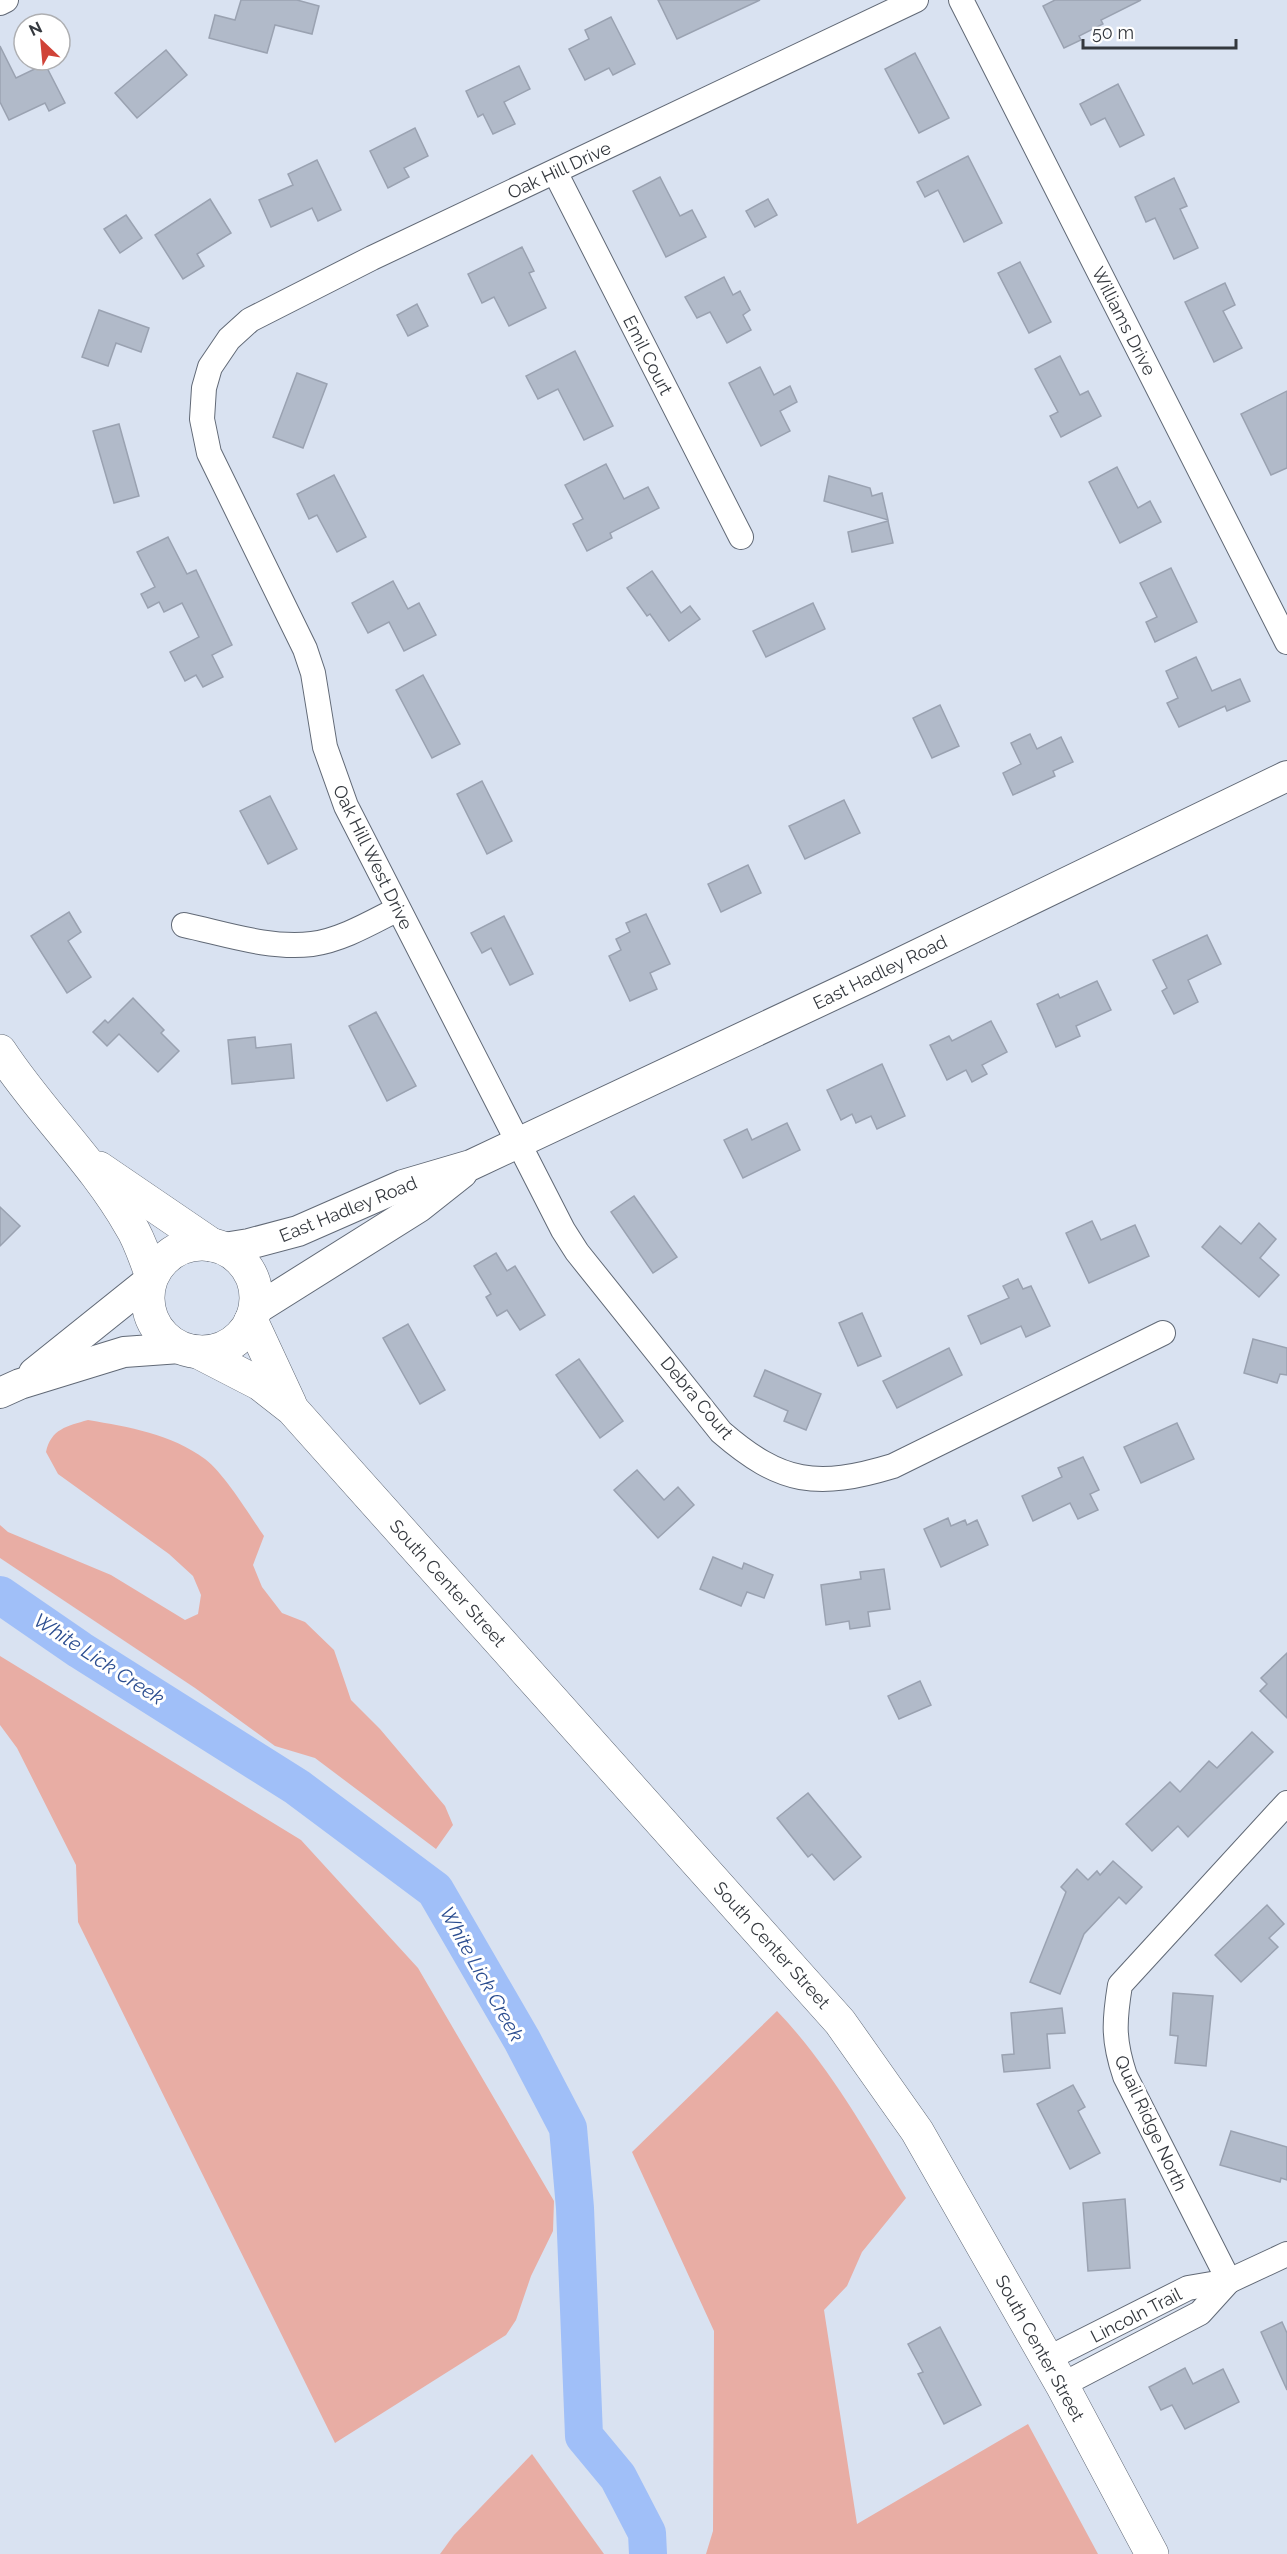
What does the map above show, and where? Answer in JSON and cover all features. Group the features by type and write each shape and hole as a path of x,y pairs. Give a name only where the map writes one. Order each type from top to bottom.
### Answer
{"main road":[{"path":"0,1051 15,1074 84,1159 130,1225 151,1278"},
{"path":"84,1159 218,1246 234,1254 250,1274 255,1285 253,1315 242,1334 230,1345 214,1351 189,1350 162,1335 150,1315 147,1304 151,1278 162,1261 176,1250 194,1244 218,1246"},
{"name":"South Center Street","path":"253,1315 292,1409"},
{"name":"South Center Street","path":"189,1350 260,1384 292,1409 840,2022 917,2131 1055,2372 1152,2554"}],"street":[{"path":"0,3 6,0"},
{"name":"Oak Hill Drive","path":"216,359 229,339 250,320 342,273 916,0"},
{"name":"Williams Drive","path":"961,0 1287,642"},
{"name":"Emil Court","path":"555,172 741,537"},
{"name":"Oak Hill West Drive","path":"216,359 210,367 204,388 202,420 209,453 305,649 313,673 323,735 335,779 346,806 518,1143"},
{"name":"East Hadley Road","path":"218,1246 249,1244 298,1232 403,1185 471,1166 1287,776"},
{"path":"184,925 276,945 314,944 354,930 398,909"},
{"name":"Debra Court","path":"518,1143 577,1252 721,1431 742,1450 772,1469 792,1476 829,1479 855,1478 893,1466 1163,1333"},
{"name":"East Hadley Road","path":"253,1315 419,1207 471,1166"},
{"path":"10,1388 151,1278"},
{"path":"10,1388 124,1352 189,1350"},
{"name":"Quail Ridge North","path":"1229,2281 1125,2076 1116,2049 1115,2019 1120,1985 1287,1803"},
{"name":"Lincoln Trail","path":"1055,2372 1200,2313 1229,2281 1287,2254"}],"shaded area":[{"path":"88,1420 134,1429 178,1443 205,1459 220,1474 264,1536 253,1565 262,1587 282,1613 305,1622 334,1650 351,1700 380,1729 445,1806 453,1825 436,1849 315,1758 275,1746 195,1688 0,1558 0,1525 8,1532 111,1575 185,1620 198,1614 201,1595 193,1576 169,1554 58,1474 46,1452 48,1444 61,1430"},
{"path":"0,1656 301,1840 418,1968 554,2201 553,2231 531,2276 516,2320 506,2335 335,2443 78,1922 76,1865 17,1748 0,1725"},
{"path":"777,2011 814,2054 830,2077 906,2198 862,2252 847,2286 824,2310 857,2524 1028,2424 1098,2554 706,2554 713,2531 714,2331 632,2152"},
{"path":"532,2454 604,2554 440,2554 454,2535"}],"building":[{"path":"241,0 297,0 319,6 312,34 275,25 267,53 209,38 215,15 235,20"},
{"path":"658,0 760,0 677,39"},
{"path":"1055,0 1141,0 1101,20 1103,24 1079,36 1081,40 1064,48 1043,6"},
{"path":"611,17 635,64 613,75 609,68 585,80 569,49 589,39 585,30"},
{"path":"0,46 16,78 28,72 49,72 65,103 49,111 45,103 9,120 0,102"},
{"path":"166,50 187,75 137,118 115,93"},
{"path":"915,53 949,118 919,133 885,69"},
{"path":"519,66 530,89 504,102 515,124 493,134 483,114 478,117 466,91"},
{"path":"1118,84 1144,135 1120,147 1105,118 1091,125 1080,104"},
{"path":"415,128 428,156 404,168 409,177 388,188 370,151"},
{"path":"968,156 1002,223 964,242 938,190 925,197 917,182"},
{"path":"317,160 341,210 318,221 312,208 271,227 259,200 293,185 288,174"},
{"path":"660,177 680,216 692,210 706,237 666,257 633,191"},
{"path":"1174,178 1187,206 1180,209 1198,248 1174,259 1155,218 1146,222 1135,197"},
{"path":"210,199 231,233 197,254 204,266 183,279 155,235"},
{"path":"768,199 777,215 755,227 746,211"},
{"path":"126,215 142,238 120,253 104,229"},
{"path":"522,247 534,271 529,273 546,308 509,326 494,297 482,303 468,274"},
{"path":"1020,262 1051,322 1029,333 998,273"},
{"path":"724,277 733,295 740,291 750,310 743,315 751,330 727,343 710,312 697,318 685,297"},
{"path":"1225,283 1235,305 1223,311 1242,348 1214,362 1185,302"},
{"path":"417,304 428,326 408,336 397,315"},
{"path":"99,310 149,328 141,352 116,343 108,366 82,357"},
{"path":"575,351 613,426 584,440 558,389 538,399 526,376"},
{"path":"1060,356 1080,395 1088,391 1101,416 1061,437 1050,416 1058,412 1035,369"},
{"path":"760,367 774,395 790,386 797,402 780,411 790,431 761,446 729,383"},
{"path":"297,373 327,384 303,448 273,437"},
{"path":"1287,391 1287,468 1271,475 1241,414"},
{"path":"119,424 139,496 114,503 93,431"},
{"path":"606,464 624,499 648,487 659,508 610,533 612,538 587,551 573,524 583,519 565,485"},
{"path":"1117,467 1138,508 1150,501 1161,522 1120,543 1089,482"},
{"path":"334,475 366,537 337,552 317,515 309,519 297,494"},
{"path":"829,476 870,488 872,496 882,493 888,520 824,501"},
{"path":"888,521 893,543 852,552 848,532"},
{"path":"168,537 187,574 196,570 232,645 212,655 223,677 203,687 196,675 185,681 170,652 199,637 182,603 164,612 159,602 148,608 141,594 155,587 137,552"},
{"path":"1171,568 1197,622 1155,642 1146,622 1157,617 1140,583"},
{"path":"652,571 681,613 690,606 700,619 669,641 650,614 647,616 627,588"},
{"path":"393,581 408,609 419,603 436,635 404,651 389,622 368,633 352,603"},
{"path":"813,603 825,629 766,657 753,631"},
{"path":"1196,657 1212,691 1240,679 1250,701 1227,711 1225,706 1179,727 1167,703 1178,698 1166,671"},
{"path":"423,675 460,744 432,758 396,690"},
{"path":"940,705 959,746 932,758 913,718"},
{"path":"1030,734 1037,749 1061,737 1073,762 1053,771 1055,776 1013,795 1003,773 1021,764 1011,743"},
{"path":"482,781 512,841 487,854 457,794"},
{"path":"270,796 297,849 268,864 240,811"},
{"path":"844,800 860,833 805,859 789,826"},
{"path":"748,865 761,893 721,912 708,884"},
{"path":"69,912 81,932 68,941 91,977 67,993 31,936"},
{"path":"646,914 670,964 650,973 657,989 630,1001 609,956 621,950 616,939 630,932 626,923"},
{"path":"504,916 533,974 510,985 491,948 482,953 471,933"},
{"path":"1207,935 1221,964 1188,980 1198,1002 1174,1014 1162,991 1167,988 1153,960"},
{"path":"1097,981 1111,1010 1076,1026 1080,1036 1056,1047 1037,1004 1058,994 1060,998"},
{"path":"133,998 164,1030 161,1033 179,1051 158,1072 119,1034 107,1046 93,1032 105,1020 108,1023"},
{"path":"376,1012 416,1086 387,1101 349,1026"},
{"path":"991,1021 1007,1052 982,1065 987,1074 972,1082 966,1070 947,1080 930,1045 949,1036 952,1041"},
{"path":"255,1037 256,1048 291,1044 294,1078 232,1084 228,1040"},
{"path":"882,1064 905,1116 877,1129 871,1116 856,1123 852,1114 841,1120 827,1090"},
{"path":"787,1123 800,1150 743,1178 724,1140 747,1129 752,1140"},
{"path":"634,1196 677,1257 653,1273 611,1212"},
{"path":"0,1207 20,1226 0,1246"},
{"path":"1092,1221 1101,1240 1135,1225 1149,1256 1089,1283 1066,1233"},
{"path":"1259,1223 1276,1239 1260,1258 1279,1275 1259,1297 1202,1247 1220,1226 1241,1244"},
{"path":"496,1253 507,1271 515,1266 545,1315 520,1330 507,1310 497,1316 486,1297 491,1294 474,1266"},
{"path":"1018,1279 1023,1289 1031,1286 1050,1326 1026,1337 1021,1326 981,1344 968,1316 1009,1298 1003,1286"},
{"path":"862,1313 881,1356 858,1366 839,1323"},
{"path":"408,1324 445,1390 420,1404 383,1338"},
{"path":"1253,1339 1287,1348 1287,1375 1280,1374 1277,1383 1244,1373"},
{"path":"949,1348 962,1375 897,1408 883,1381"},
{"path":"579,1359 623,1421 600,1438 556,1375"},
{"path":"765,1370 821,1394 806,1430 784,1421 788,1411 754,1396"},
{"path":"1177,1423 1194,1459 1141,1483 1124,1447"},
{"path":"1083,1457 1099,1490 1090,1494 1098,1510 1078,1519 1070,1503 1033,1521 1022,1496 1062,1477 1058,1468"},
{"path":"637,1470 664,1500 678,1487 694,1505 658,1538 614,1490"},
{"path":"948,1518 951,1526 965,1520 967,1525 977,1520 988,1545 941,1567 924,1529"},
{"path":"713,1557 742,1569 744,1563 773,1575 764,1598 747,1592 741,1606 700,1589"},
{"path":"884,1569 890,1609 868,1612 870,1626 850,1629 849,1621 826,1625 821,1585 861,1579 860,1572"},
{"path":"1287,1653 1287,1718 1260,1691 1267,1684 1261,1678"},
{"path":"920,1681 931,1705 899,1719 888,1696"},
{"path":"1252,1732 1273,1752 1188,1837 1178,1826 1152,1851 1126,1824 1170,1782 1180,1792 1209,1761 1217,1768"},
{"path":"808,1793 861,1857 834,1880 812,1854 808,1857 777,1818"},
{"path":"1113,1861 1142,1887 1126,1904 1119,1897 1084,1934 1060,1994 1030,1982 1066,1892 1061,1887 1077,1869 1088,1880 1097,1871 1100,1875"},
{"path":"1267,1905 1284,1924 1269,1938 1278,1947 1241,1982 1215,1955"},
{"path":"1173,1993 1213,1996 1206,2066 1175,2063 1178,2036 1170,2035"},
{"path":"1062,2008 1065,2033 1047,2034 1050,2068 1004,2072 1002,2055 1014,2054 1011,2013"},
{"path":"1073,2085 1085,2107 1078,2111 1100,2153 1070,2169 1037,2104"},
{"path":"1231,2131 1287,2147 1287,2180 1281,2178 1280,2182 1220,2165"},
{"path":"1125,2199 1130,2268 1088,2271 1083,2203"},
{"path":"1282,2322 1287,2333 1287,2390 1261,2332"},
{"path":"940,2327 981,2405 944,2424 918,2374 923,2372 908,2344"},
{"path":"1185,2368 1193,2384 1223,2369 1239,2402 1185,2429 1172,2405 1161,2410 1149,2387"}],"waterway":[{"name":"White Lick Creek","path":"0,1595 80,1650 297,1787 435,1890 522,2040 568,2128 575,2208 584,2436 618,2477 647,2533 648,2554"}]}
